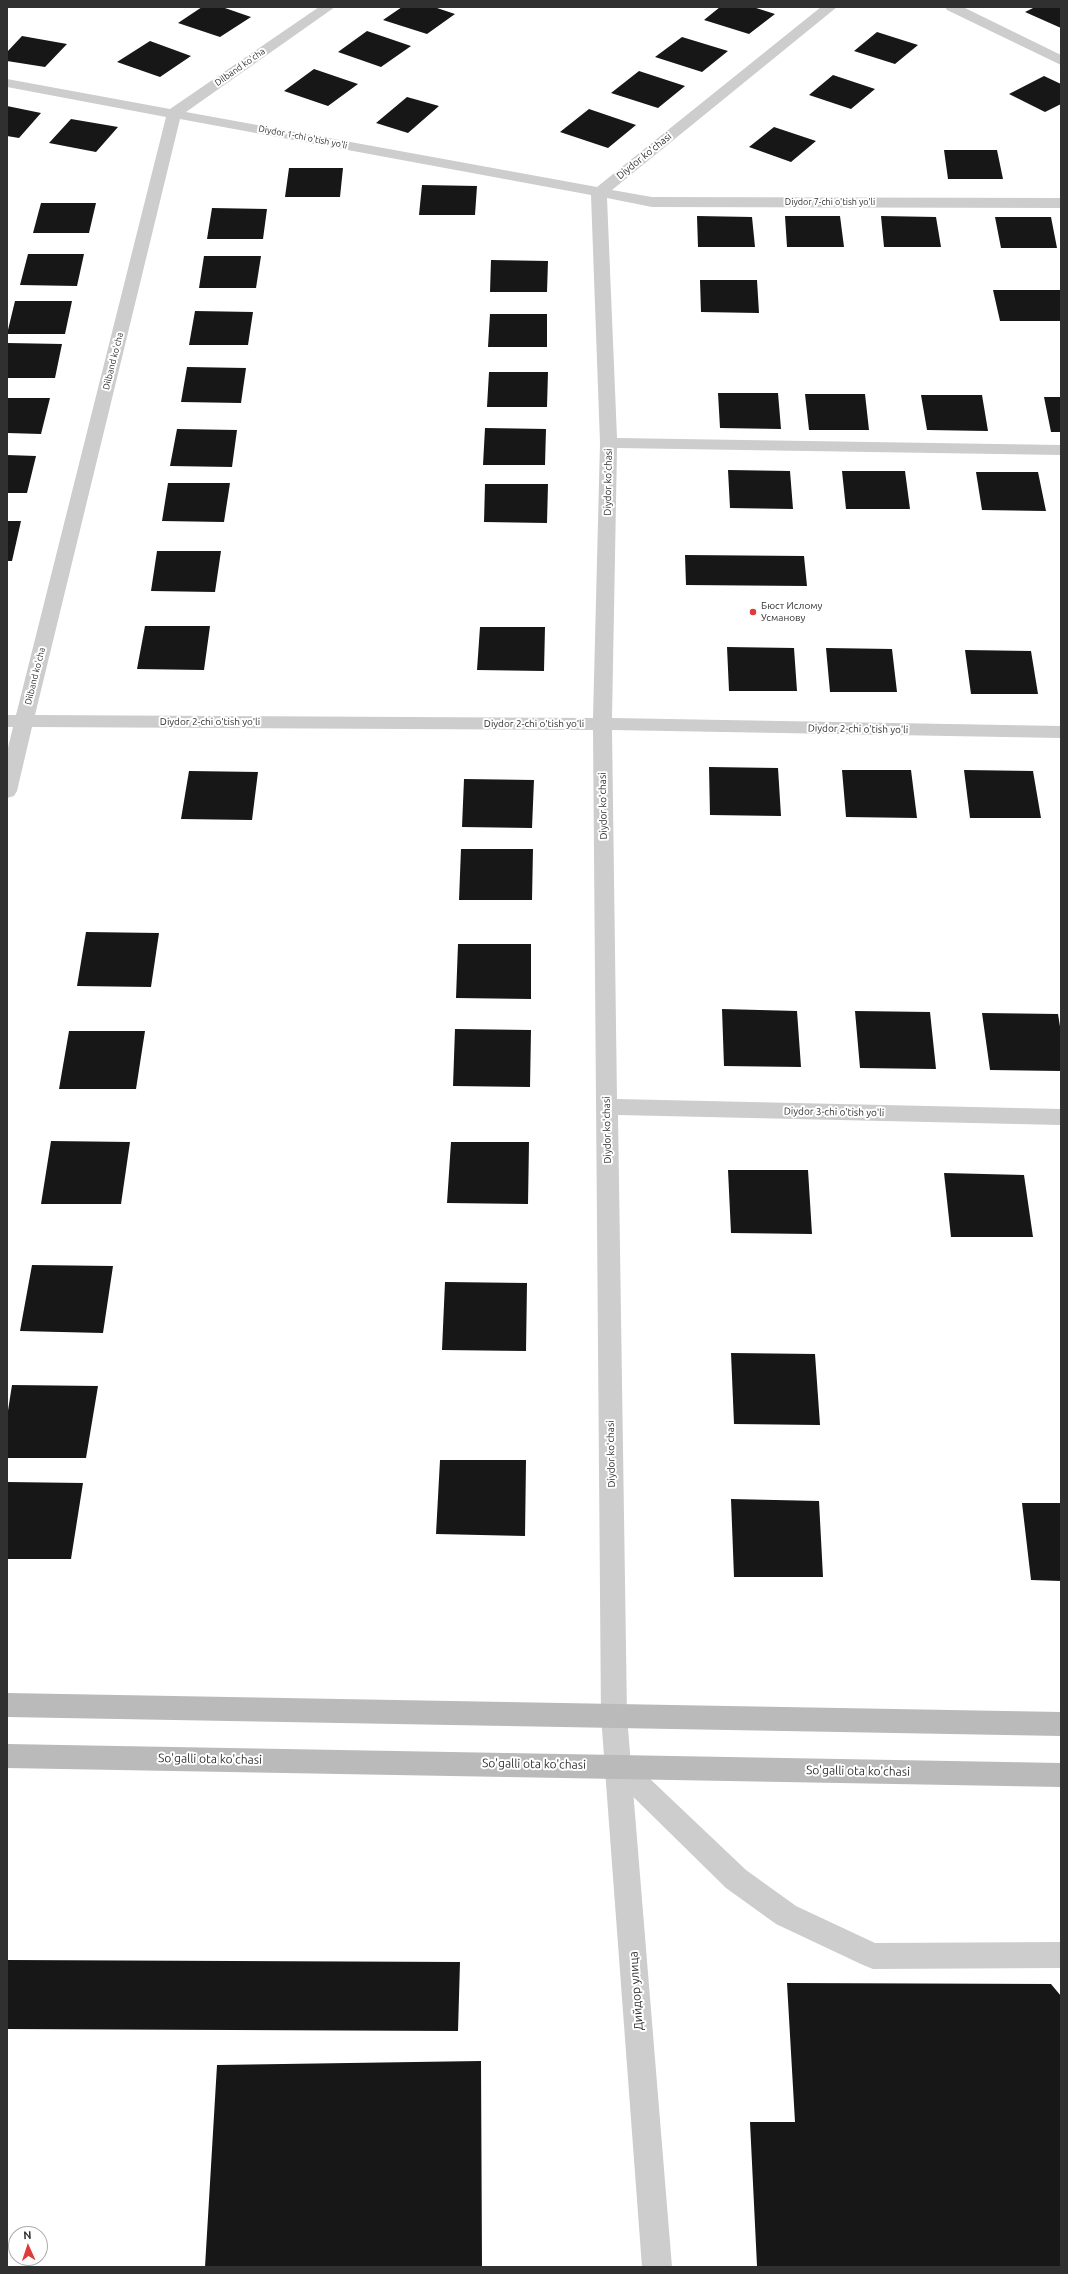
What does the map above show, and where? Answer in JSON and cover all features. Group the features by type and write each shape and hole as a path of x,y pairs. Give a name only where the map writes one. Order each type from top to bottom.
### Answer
{"main road":[{"path":"7,1705 1061,1724"},
{"name":"So'galli ota ko'chasi","path":"7,1756 1061,1775"}],"street":[{"name":"Dilband ko'cha","path":"7,791 16,721 174,113 328,7"},
{"name":"Diydor ko'chasi","path":"614,1716 602,724 609,443 599,193 830,7"},
{"path":"952,7 1061,61"},
{"name":"Diydor 1-chi o'tish yo'li","path":"7,83 599,193"},
{"name":"Diydor 7-chi o'tish yo'li","path":"599,193 652,202 1061,203"},
{"path":"609,443 1061,450"},
{"name":"Diydor 2-chi o'tish yo'li","path":"16,721 602,724 1061,732"},
{"name":"Diydor 3-chi o'tish yo'li","path":"607,1107 1061,1117"},
{"name":"Дийдор улица","path":"614,1716 657,2267"},
{"path":"619,1766 736,1879 786,1915 873,1956 1061,1956"}],"building":[{"path":"202,7 222,7 251,17 220,37 178,23"},
{"path":"402,7 434,7 455,14 427,34 383,20"},
{"path":"720,7 753,7 775,14 749,34 704,20"},
{"path":"1035,7 1061,7 1061,28 1025,12"},
{"path":"367,31 411,46 381,67 338,52"},
{"path":"877,32 918,45 895,64 854,51"},
{"path":"22,36 67,44 45,67 7,61 7,52"},
{"path":"682,37 728,51 702,72 655,57"},
{"path":"150,41 191,56 160,77 117,62"},
{"path":"314,69 358,84 328,106 284,91"},
{"path":"639,71 685,86 658,108 611,93"},
{"path":"833,75 875,89 851,109 809,95"},
{"path":"1044,76 1061,84 1061,104 1045,112 1009,94"},
{"path":"407,97 439,106 408,133 376,123"},
{"path":"7,106 41,113 19,138 7,136"},
{"path":"589,109 636,125 608,148 560,132"},
{"path":"71,119 118,127 96,152 49,143"},
{"path":"774,127 816,141 791,162 749,147"},
{"path":"944,150 997,150 1003,179 948,179"},
{"path":"289,168 343,168 340,197 285,197"},
{"path":"422,185 477,186 475,215 419,215"},
{"path":"41,203 96,203 89,233 33,233"},
{"path":"212,208 267,209 263,239 207,239"},
{"path":"697,216 752,217 755,247 698,247"},
{"path":"785,216 840,216 844,247 787,247"},
{"path":"881,216 936,217 941,247 884,247"},
{"path":"995,217 1051,217 1057,248 1001,248"},
{"path":"28,254 84,254 77,286 20,285"},
{"path":"204,256 261,256 256,288 199,288"},
{"path":"491,260 548,261 547,292 490,292"},
{"path":"700,280 757,280 759,313 701,312"},
{"path":"993,290 1061,290 1061,321 1000,321"},
{"path":"15,301 72,301 65,334 7,334"},
{"path":"195,311 253,312 248,345 189,345"},
{"path":"490,314 547,314 547,347 488,347"},
{"path":"7,343 62,344 55,378 7,378"},
{"path":"187,367 246,368 241,403 181,402"},
{"path":"489,372 548,372 547,407 487,407"},
{"path":"718,393 778,393 781,429 720,428"},
{"path":"805,394 865,394 869,430 809,430"},
{"path":"921,395 982,395 988,431 927,430"},
{"path":"1044,397 1061,397 1061,432 1051,432"},
{"path":"7,398 50,398 41,434 7,433"},
{"path":"485,428 546,429 545,465 483,465"},
{"path":"177,429 237,430 232,467 170,466"},
{"path":"7,455 36,456 27,493 7,493"},
{"path":"728,470 790,471 793,509 730,508"},
{"path":"842,471 905,471 910,509 846,509"},
{"path":"976,472 1038,472 1046,511 982,510"},
{"path":"168,483 230,483 224,522 162,521"},
{"path":"485,484 548,484 547,523 484,522"},
{"path":"7,521 21,521 12,561 7,561"},
{"path":"157,551 221,551 215,592 151,591"},
{"path":"685,555 804,556 807,586 686,585"},
{"path":"145,626 210,626 204,670 137,669"},
{"path":"480,627 545,627 544,671 477,670"},
{"path":"727,647 794,648 797,691 729,691"},
{"path":"826,648 892,649 897,692 830,692"},
{"path":"965,650 1031,651 1038,694 971,694"},
{"path":"709,767 778,768 781,816 710,815"},
{"path":"842,770 911,770 917,818 846,817"},
{"path":"964,770 1033,771 1041,818 970,818"},
{"path":"189,771 258,772 252,820 181,819"},
{"path":"464,779 534,780 532,828 462,827"},
{"path":"461,849 533,849 532,900 459,900"},
{"path":"86,932 159,933 151,987 77,986"},
{"path":"458,944 531,944 531,999 456,998"},
{"path":"722,1009 797,1011 801,1067 724,1066"},
{"path":"855,1011 930,1012 936,1069 860,1068"},
{"path":"982,1013 1058,1014 1061,1033 1061,1071 990,1070"},
{"path":"455,1029 531,1030 530,1087 453,1086"},
{"path":"69,1031 145,1031 136,1089 59,1089"},
{"path":"51,1141 130,1142 121,1204 41,1204"},
{"path":"451,1142 529,1142 528,1204 447,1203"},
{"path":"728,1170 808,1170 812,1234 731,1233"},
{"path":"944,1173 1024,1175 1033,1237 951,1237"},
{"path":"32,1265 113,1266 103,1333 20,1331"},
{"path":"445,1282 527,1283 526,1351 442,1350"},
{"path":"731,1353 815,1354 820,1425 734,1424"},
{"path":"12,1385 98,1386 86,1458 7,1458 7,1417"},
{"path":"440,1460 526,1460 525,1536 436,1534"},
{"path":"7,1482 83,1483 71,1559 7,1559"},
{"path":"731,1499 819,1501 823,1577 734,1577"},
{"path":"1022,1503 1061,1503 1061,1581 1031,1580"},
{"path":"7,1960 460,1962 458,2031 7,2029"},
{"path":"787,1983 1051,1984 1061,1996 1061,2267 757,2266 750,2122 795,2122"},
{"path":"481,2061 482,2267 205,2267 217,2065"}],"place":[{"name":"Бюст Ислому Усманову","path":"753,612"}]}
